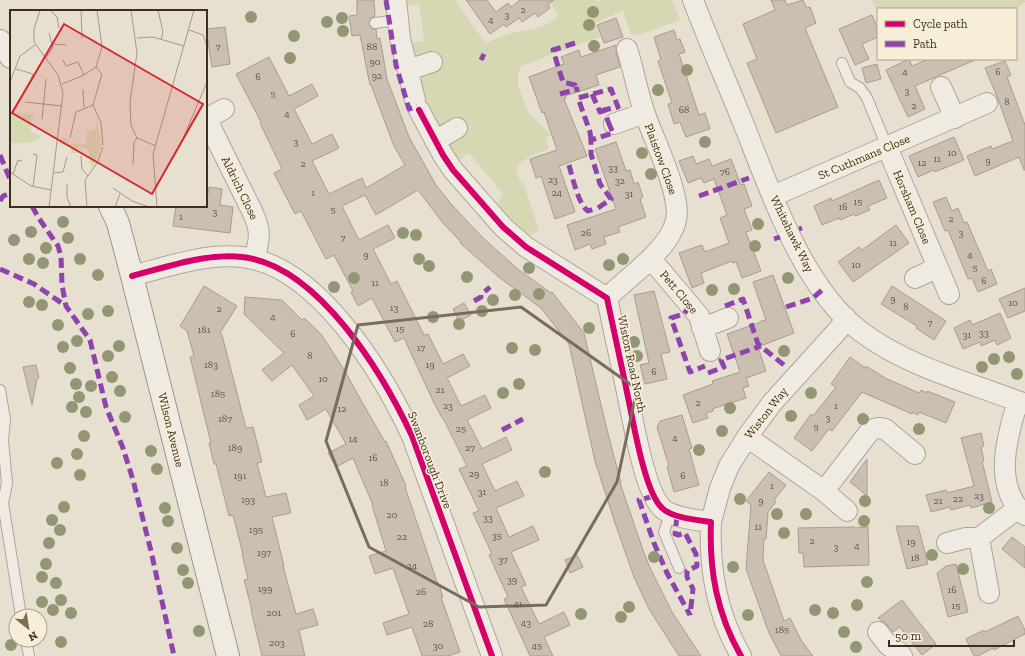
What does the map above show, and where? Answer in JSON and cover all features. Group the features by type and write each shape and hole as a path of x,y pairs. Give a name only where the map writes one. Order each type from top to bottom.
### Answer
{"street":[{"path":"396,0 402,49 417,105 435,141 454,170 503,227 526,247 607,298"},
{"name":"Whitehawk Way","path":"693,0 772,196 796,249 822,290 846,318 875,342 909,361 936,373 1021,403"},
{"path":"0,41 10,56"},
{"name":"Plaistow Close","path":"607,298 650,259 671,233 677,211 673,188 644,113 636,85 634,70 627,49"},
{"path":"408,70 432,62"},
{"path":"941,87 955,118"},
{"name":"St Cuthmans Close","path":"772,196 987,103"},
{"name":"Aldrich Close","path":"207,118 224,110"},
{"name":"Plaistow Close","path":"614,124 644,113"},
{"name":"Aldrich Close","path":"207,120 260,229 260,237 255,259"},
{"path":"435,141 457,128"},
{"name":"Horsham Close","path":"887,147 937,268 950,294"},
{"name":"Wilson Avenue","path":"110,207 118,223 132,276 228,656"},
{"name":"Swanborough Drive","path":"132,276 208,258 234,257 255,259 287,273 311,290 332,312 377,373 401,413 413,438 436,506 492,656"},
{"name":"Pett Close","path":"650,259 699,316 710,351"},
{"path":"915,278 937,268"},
{"name":"Wiston Road North","path":"607,298 638,446 645,472 656,501 670,514"},
{"name":"Pett Close","path":"702,328 728,318"},
{"name":"Wiston Way","path":"711,522 720,488 729,466 747,437 772,403 839,329 846,318"},
{"path":"947,543 966,538 979,538 1021,512 1008,490 1005,469 1006,444 1021,403"},
{"path":"824,491 870,431 874,428 885,429 915,454"},
{"path":"747,437 824,491 847,511"},
{"path":"670,514 711,522 710,559 714,584 720,609 741,656"},
{"path":"979,538 990,593"},
{"path":"878,632 888,645 899,652 902,656"}],"lane":[{"path":"376,22 398,20"},
{"path":"842,63 850,82 860,88 869,101 887,147"},
{"path":"0,390 5,419 3,441 7,483 2,503 20,608"},
{"path":"670,514 664,532 679,568"}],"highlighted area":[{"path":"521,307 637,389 617,482 546,605 479,607 369,547 326,441 358,325"}],"green space":[{"path":"401,0 455,0 481,37 487,43 505,35 540,27 553,20 558,15 548,0 595,0 597,2 601,0 672,0 680,20 642,34 631,35 623,11 595,23 600,37 521,66 518,74 518,86 528,112 551,135 546,138 549,148 527,158 516,168 520,183 523,182 539,231 529,235 501,210 498,203 503,194 469,153 457,162 449,146 450,142 443,127 438,125 425,108 419,84 425,74 420,59 414,57 408,44 424,41 419,4 404,6"},
{"path":"872,0 1025,0 1025,2 1017,8 877,8 877,10"}],"building":[{"path":"357,0 374,0 375,16 371,18 369,24 372,29 376,29 377,39 380,38 387,79 409,137 436,185 451,204 483,238 519,270 551,293 552,292 584,333 620,483 644,553 672,612 701,656 679,656 649,609 634,577 595,461 569,344 541,308 500,278 460,243 461,242 442,222 418,190 376,215 365,195 342,206 359,240 388,225 395,238 373,249 391,284 397,281 424,335 428,334 443,364 463,354 470,366 447,378 461,406 485,395 491,408 467,420 482,449 506,437 512,450 482,464 495,491 517,481 524,496 496,508 509,537 533,526 539,540 511,552 526,585 521,587 539,624 564,612 570,625 544,637 553,656 530,656 504,599 508,597 489,555 492,554 473,513 479,511 459,469 467,466 434,403 404,338 395,342 372,298 358,306 351,292 353,291 334,255 326,259 301,211 295,214 274,173 282,169 260,123 261,122 236,74 269,57 289,96 312,84 318,96 294,109 312,144 332,134 339,148 312,161 329,194 362,178 366,188 405,165 394,146 370,85 360,35 352,36 349,16 357,15"},
{"path":"466,0 487,0 496,12 508,3 511,7 520,0 554,0 548,4 550,8 538,17 535,13 522,22 519,18 506,27 504,24 490,34"},
{"path":"771,0 785,0 787,5 803,0 807,8 810,7 816,23 805,28 838,107 776,133 747,63 757,59 743,24 775,10"},
{"path":"872,15 877,28 877,37 862,44 869,59 855,65 839,29"},
{"path":"616,18 623,37 604,43 597,25"},
{"path":"225,27 230,64 212,67 207,29"},
{"path":"674,30 677,40 680,39 685,52 679,54 699,115 705,113 710,129 686,137 680,122 674,124 668,104 672,103 658,61 661,60 654,37"},
{"path":"616,45 616,52 620,67 596,75 599,85 565,96 566,98 564,99 587,156 559,166 575,212 555,219 541,176 536,178 530,159 557,150 544,112 542,113 529,77 564,64 561,57 579,50 581,57"},
{"path":"907,60 909,60 912,66 927,60 975,60 915,86 925,109 908,117 886,70"},
{"path":"1005,61 1011,75 1007,77 1025,125 1025,170 1019,157 975,176 967,156 991,146 992,149 1013,141 985,68"},
{"path":"877,64 881,79 866,83 862,68"},
{"path":"954,137 964,160 935,172 934,170 918,177 909,156"},
{"path":"616,142 626,171 630,170 634,184 638,182 643,197 640,199 646,217 618,227 620,232 604,237 606,244 592,249 590,244 575,250 567,225 616,209 595,149"},
{"path":"693,156 696,164 709,159 712,166 731,159 741,185 744,184 752,206 744,209 752,230 746,232 761,271 742,278 736,262 733,263 732,261 701,273 704,283 692,288 679,253 702,245 705,252 729,243 720,218 727,215 714,179 704,183 701,178 688,183 679,161"},
{"path":"879,180 887,198 868,206 870,210 855,216 854,214 840,220 839,218 822,225 814,206 831,198 832,201"},
{"path":"209,187 222,189 220,205 233,207 230,233 173,226 176,207 207,207"},
{"path":"946,197 952,211 958,208 964,223 967,222 988,271 991,269 997,284 978,292 972,278 968,279 948,230 945,231 933,202"},
{"path":"896,225 909,243 853,282 838,262 859,247 862,250"},
{"path":"773,275 794,333 758,347 766,371 746,378 749,386 743,388 746,398 712,409 713,411 706,413 708,418 693,423 683,395 713,384 712,381 740,372 727,334 766,320 753,282"},
{"path":"204,286 237,306 220,333 222,335 246,428 253,427 262,462 257,463 266,497 286,493 291,513 272,517 296,614 313,609 318,625 299,630 305,656 262,656 244,580 248,579 243,554 233,515 229,516 216,464 214,464 209,443 211,443 190,357 194,356 187,331 180,326"},
{"path":"892,286 946,321 934,340 916,328 917,326 881,304"},
{"path":"1025,288 1025,311 1008,318 999,299"},
{"path":"654,291 670,352 661,354 667,379 645,384 640,365 649,363 634,295"},
{"path":"245,297 282,300 302,320 304,318 321,334 347,374 385,442 386,441 406,486 405,487 443,597 441,597 460,652 448,656 422,656 412,627 387,635 383,623 409,614 393,568 375,574 369,556 386,551 373,505 353,458 336,467 328,453 346,444 326,409 307,420 299,405 314,396 292,365 272,381 262,370 284,353 244,314"},
{"path":"464,303 471,315 459,321 453,309"},
{"path":"1000,313 1011,338 997,345 995,340 981,346 980,342 963,349 954,328 970,320 972,325"},
{"path":"850,357 865,368 866,366 885,378 919,393 921,390 927,393 927,391 955,402 946,423 919,412 918,415 912,412 912,414 862,392 832,431 829,429 812,451 794,438 811,414 813,416 836,387 831,384"},
{"path":"36,365 39,378 37,379 32,405 23,367"},
{"path":"682,415 692,448 689,449 699,485 674,492 667,467 669,466 657,427 660,421"},
{"path":"981,433 984,446 981,447 984,461 982,461 992,502 971,508 970,505 951,510 950,507 931,512 926,495 946,490 947,493 974,486 961,438"},
{"path":"867,459 867,496 850,482"},
{"path":"769,472 786,485 774,500 776,502 768,512 763,560 784,621 790,618 801,640 813,656 781,656 769,633 746,569 751,505 746,501"},
{"path":"896,526 918,526 928,564 907,569"},
{"path":"868,527 869,565 804,567 803,553 799,553 798,528"},
{"path":"1012,537 1025,547 1025,568 1002,549"},
{"path":"577,555 583,567 570,573 565,560"},
{"path":"956,564 968,612 948,617 937,573 946,566"},
{"path":"902,600 936,644 922,655 900,627 893,632 878,618"},
{"path":"1018,616 1025,630 1025,634 994,650 993,648 978,656 974,656 966,639 984,630 985,632"}],"marked path":[{"path":"386,0 396,65 409,109 417,106"},
{"path":"575,43 553,50 563,82 575,85 577,89"},
{"path":"481,60 484,54"},
{"path":"560,94 577,89 577,92"},
{"path":"591,140 590,132 578,98 611,89 618,107 604,110 609,124"},
{"path":"592,94 600,112 604,110"},
{"path":"598,208 611,199 600,184 591,154 591,140 613,133 609,124 613,124"},
{"path":"0,155 10,180"},
{"path":"569,165 576,190 582,203 588,211 594,209"},
{"path":"699,196 749,178"},
{"path":"0,201 3,196 10,193"},
{"path":"33,207 58,246 61,256 62,285 66,306 90,340 106,407 123,448 133,480 151,551 174,656"},
{"path":"774,239 780,237"},
{"path":"0,269 34,284 66,306"},
{"path":"474,301 481,297 481,295 490,287"},
{"path":"786,307 813,298 822,290"},
{"path":"725,306 743,299 758,344 784,365"},
{"path":"690,305 684,314 671,318 690,372 705,366"},
{"path":"708,373 724,367 721,360 761,346"},
{"path":"502,430 523,419"},
{"path":"654,496 639,500 654,543 667,573 690,615"},
{"path":"677,516 675,534 678,535 685,533 696,554 697,566 687,571 687,577 693,589 690,615"}],"cycle path":[{"path":"419,110 443,155 453,170 503,227 526,247 607,298 637,442 650,488 656,500 666,511 685,518 711,522 711,558 716,592 726,624 741,656"},
{"path":"132,276 200,259 228,256 242,257 270,264 297,280 322,301 345,326 366,354 384,383 412,436 492,656"}]}
